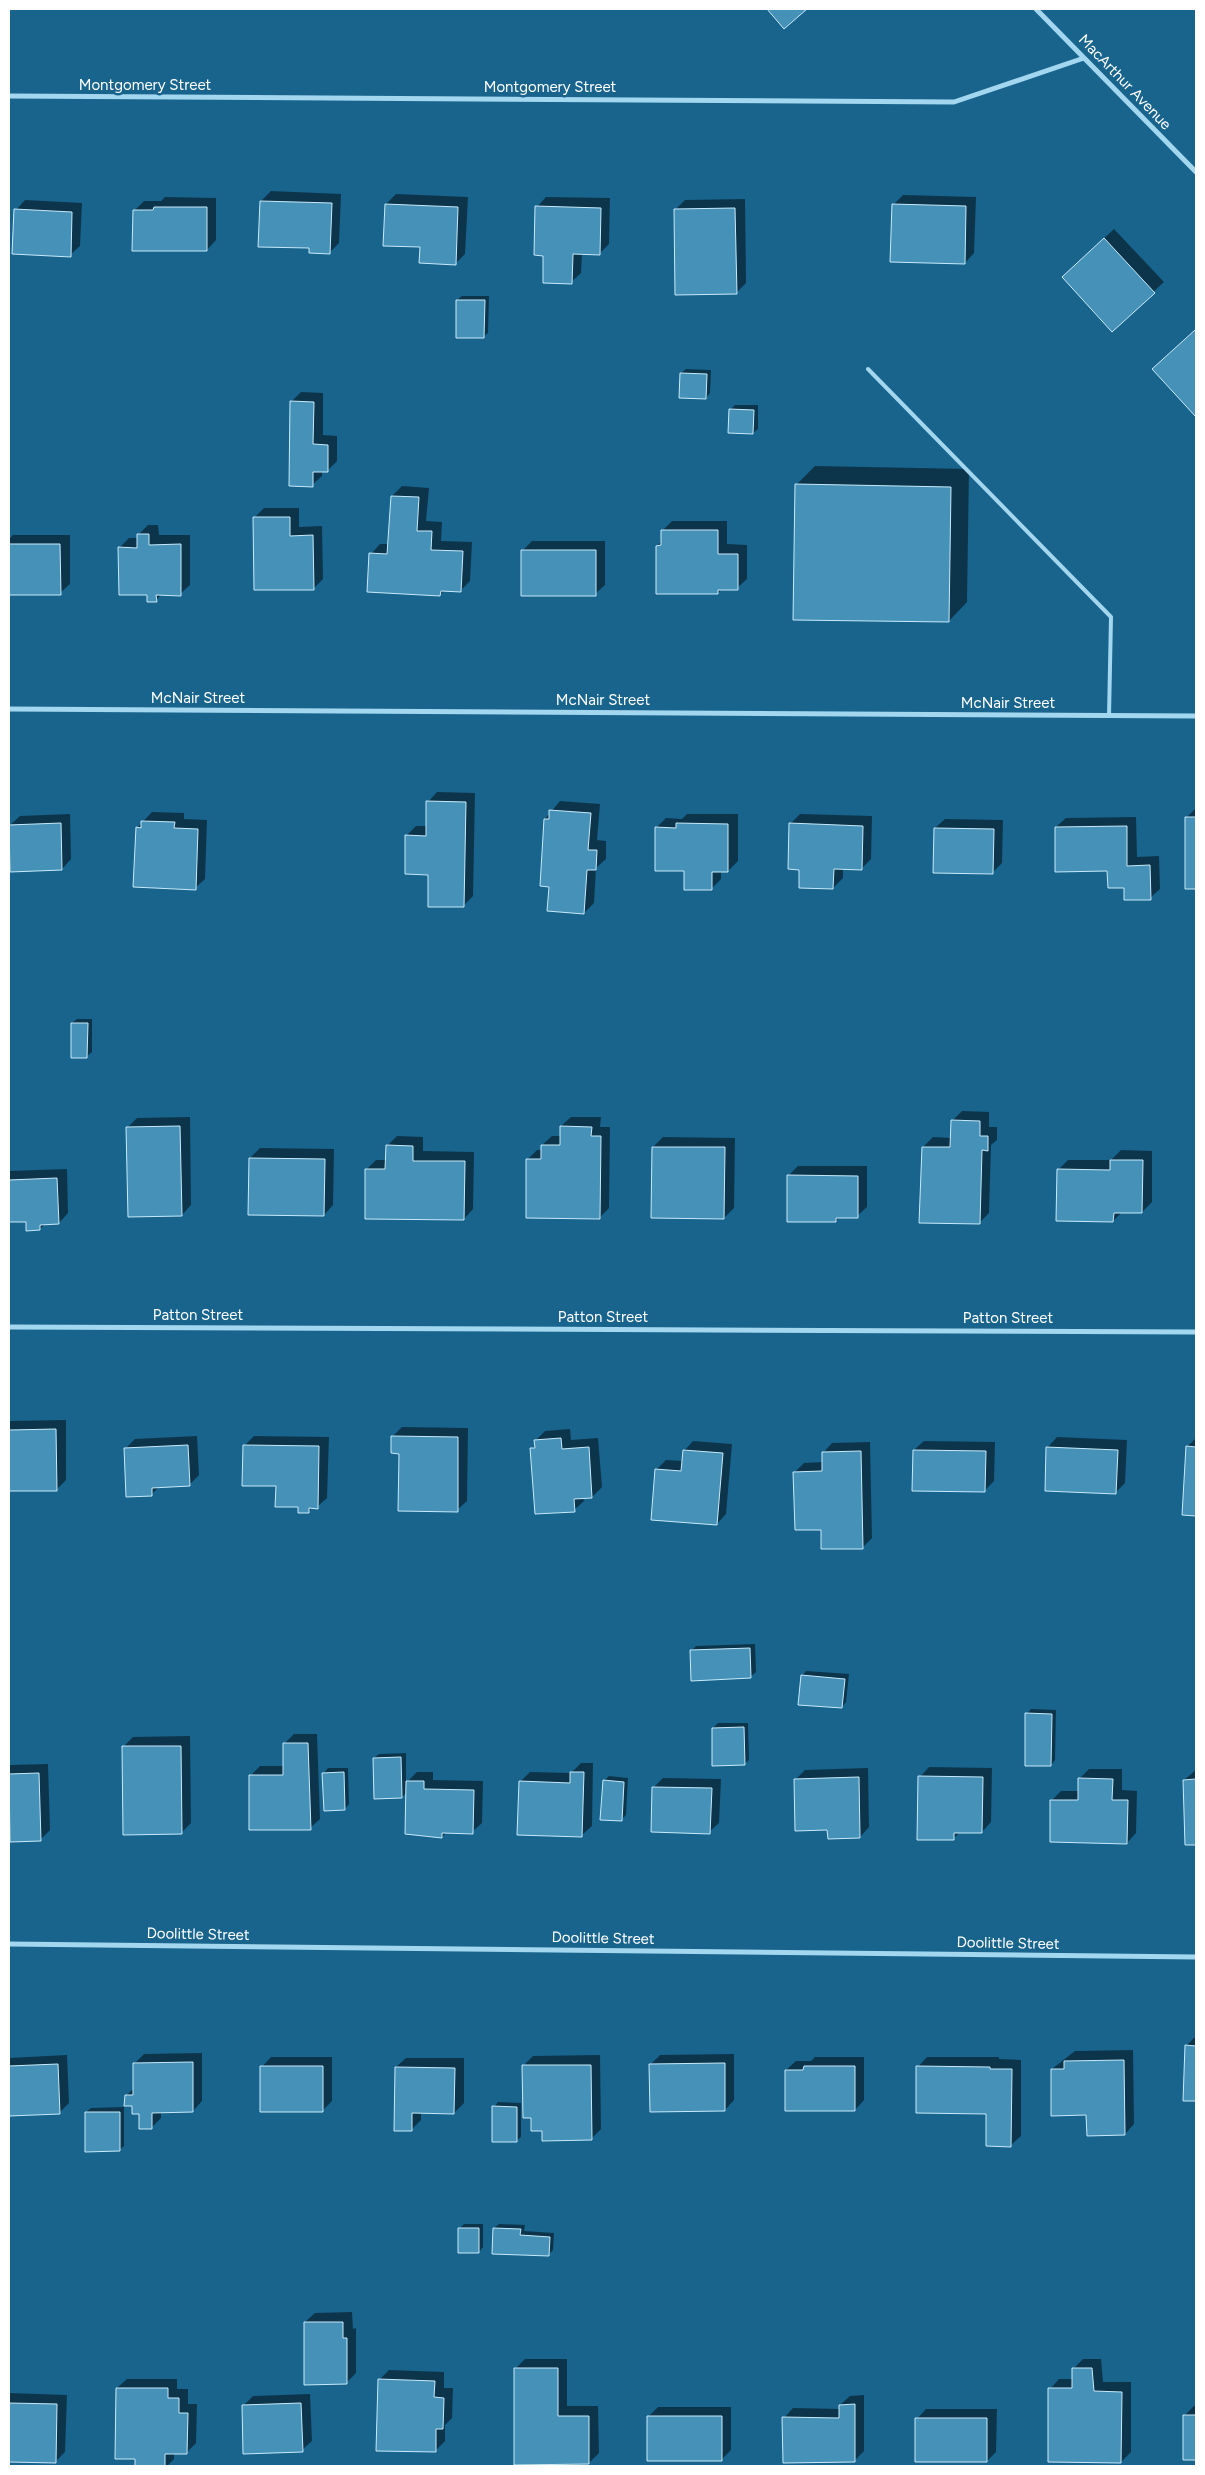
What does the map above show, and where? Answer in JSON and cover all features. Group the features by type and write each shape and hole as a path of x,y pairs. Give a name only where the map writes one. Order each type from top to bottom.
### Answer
{"street":[{"name":"MacArthur Avenue","path":"1036,9 1196,172"},
{"name":"Montgomery Street","path":"9,96 954,102 1084,58"},
{"name":"McNair Street","path":"9,709 1196,716"},
{"name":"Patton Street","path":"9,1327 1196,1332"},
{"name":"Doolittle Street","path":"9,1944 1196,1958"}],"lane":[{"path":"868,369 1111,617 1109,716"}],"building":[{"path":"767,9 807,9 784,29"},
{"path":"260,201 332,203 330,254 309,253 309,248 258,247"},
{"path":"385,204 458,207 456,265 419,263 420,247 383,246"},
{"path":"892,204 966,206 965,264 890,262"},
{"path":"535,206 601,208 600,255 573,254 572,284 543,283 543,256 534,255"},
{"path":"154,207 207,207 207,251 132,251 133,210 153,210"},
{"path":"735,208 737,294 675,295 674,209"},
{"path":"14,209 72,212 71,257 12,254"},
{"path":"1104,238 1155,293 1112,332 1062,277"},
{"path":"456,300 485,300 484,338 456,338"},
{"path":"1196,331 1196,417 1152,369"},
{"path":"680,373 707,374 706,399 679,398"},
{"path":"290,401 314,402 313,444 328,445 328,472 313,472 313,487 289,486"},
{"path":"729,409 754,410 753,434 728,433"},
{"path":"795,484 951,487 949,622 793,620"},
{"path":"391,496 419,497 417,531 432,531 431,550 463,551 461,592 441,591 440,596 367,592 369,553 387,554"},
{"path":"253,517 290,517 290,536 313,535 314,590 254,590"},
{"path":"661,530 718,530 718,554 738,554 738,590 718,590 718,594 656,594 656,546 661,545"},
{"path":"137,534 149,534 149,545 181,544 181,596 156,595 157,602 147,602 147,595 119,595 118,547 137,548"},
{"path":"9,544 60,544 61,595 9,595"},
{"path":"521,550 596,550 596,596 521,596"},
{"path":"426,801 466,802 464,907 428,907 428,875 405,874 405,835 426,836"},
{"path":"549,810 591,813 588,850 597,850 596,870 587,870 584,914 547,911 549,887 540,886 544,819 549,819"},
{"path":"1185,817 1196,817 1196,889 1185,889"},
{"path":"141,821 175,822 174,828 198,829 196,890 133,887 136,827 141,828"},
{"path":"61,823 62,870 10,872 9,825"},
{"path":"676,823 728,824 728,872 712,872 712,890 684,890 684,871 655,871 655,827 676,828"},
{"path":"789,823 863,826 862,870 834,869 833,889 799,888 799,870 788,869"},
{"path":"1127,826 1127,866 1150,865 1151,900 1124,900 1124,888 1108,888 1107,871 1055,872 1055,827"},
{"path":"934,828 994,829 993,874 933,873"},
{"path":"71,1023 88,1023 87,1058 71,1058"},
{"path":"951,1120 980,1121 980,1136 988,1136 988,1151 982,1150 980,1224 919,1223 922,1147 950,1147"},
{"path":"180,1126 182,1216 128,1217 126,1127"},
{"path":"560,1126 592,1127 591,1136 601,1136 600,1219 526,1218 526,1159 541,1159 541,1145 560,1145"},
{"path":"386,1145 413,1146 413,1161 465,1161 464,1220 365,1219 365,1169 385,1169"},
{"path":"652,1147 725,1147 724,1219 651,1218"},
{"path":"249,1158 325,1159 324,1216 248,1215"},
{"path":"1110,1160 1143,1160 1142,1213 1114,1213 1113,1222 1056,1221 1057,1169 1110,1170"},
{"path":"787,1175 858,1176 858,1218 836,1218 836,1222 787,1222"},
{"path":"57,1178 59,1224 40,1225 40,1230 26,1231 26,1222 9,1222 9,1180"},
{"path":"56,1429 57,1491 9,1491 9,1430"},
{"path":"391,1436 458,1437 458,1512 398,1511 399,1454 391,1453"},
{"path":"561,1438 562,1449 589,1447 592,1498 574,1499 575,1512 535,1514 530,1448 535,1448 534,1440"},
{"path":"188,1445 190,1486 152,1488 152,1496 126,1497 124,1448"},
{"path":"243,1445 319,1446 318,1509 309,1508 309,1513 298,1513 298,1507 275,1507 276,1486 242,1486"},
{"path":"1186,1446 1196,1447 1196,1516 1182,1515"},
{"path":"1046,1447 1118,1450 1116,1494 1045,1491"},
{"path":"683,1450 723,1453 717,1525 651,1520 655,1469 681,1471"},
{"path":"913,1450 986,1451 985,1492 912,1491"},
{"path":"861,1451 863,1549 821,1549 821,1530 795,1530 793,1472 822,1471 822,1452"},
{"path":"750,1648 751,1678 691,1681 690,1650"},
{"path":"801,1675 845,1679 842,1708 798,1705"},
{"path":"1025,1713 1052,1714 1051,1766 1025,1766"},
{"path":"744,1727 745,1765 712,1766 712,1728"},
{"path":"283,1743 308,1743 311,1830 249,1830 249,1775 283,1775"},
{"path":"122,1746 181,1746 182,1834 123,1835"},
{"path":"401,1757 402,1798 374,1799 373,1758"},
{"path":"344,1772 345,1810 324,1811 322,1773"},
{"path":"570,1772 584,1772 582,1837 517,1835 519,1781 570,1783"},
{"path":"39,1773 41,1841 10,1842 9,1774"},
{"path":"918,1776 983,1777 982,1833 954,1833 954,1840 917,1840"},
{"path":"859,1777 860,1838 828,1839 827,1830 795,1831 794,1779"},
{"path":"1078,1778 1113,1779 1112,1800 1128,1800 1127,1844 1050,1842 1050,1800 1078,1800"},
{"path":"1196,1779 1196,1845 1185,1845 1183,1780"},
{"path":"603,1780 624,1782 622,1821 600,1820"},
{"path":"406,1781 424,1781 424,1789 474,1790 473,1834 442,1833 442,1838 405,1834"},
{"path":"652,1787 712,1788 710,1834 651,1832"},
{"path":"1185,2045 1196,2046 1196,2101 1183,2101"},
{"path":"1124,2060 1125,2135 1087,2136 1086,2115 1051,2116 1051,2069 1064,2069 1064,2061"},
{"path":"193,2062 193,2112 152,2113 152,2129 139,2129 139,2114 132,2114 132,2106 124,2106 125,2095 133,2095 133,2063"},
{"path":"725,2063 725,2111 650,2112 649,2064"},
{"path":"58,2064 60,2114 9,2116 9,2066"},
{"path":"522,2065 591,2065 592,2140 542,2141 542,2131 531,2131 531,2118 523,2118"},
{"path":"260,2066 323,2066 323,2112 260,2112"},
{"path":"804,2066 855,2066 855,2111 785,2111 785,2070 803,2070"},
{"path":"916,2066 1012,2069 1011,2147 986,2146 986,2114 916,2113"},
{"path":"395,2067 455,2068 454,2114 412,2113 412,2131 394,2131"},
{"path":"492,2106 517,2107 517,2142 492,2142"},
{"path":"85,2112 120,2112 120,2151 85,2152"},
{"path":"458,2228 479,2228 479,2253 458,2253"},
{"path":"493,2228 521,2229 520,2235 550,2237 549,2256 492,2254"},
{"path":"304,2322 343,2322 343,2338 347,2338 347,2384 304,2385"},
{"path":"514,2368 558,2368 558,2416 589,2416 589,2464 514,2465"},
{"path":"1072,2368 1092,2368 1094,2391 1122,2392 1121,2463 1048,2462 1048,2388 1072,2388"},
{"path":"378,2379 435,2381 434,2397 444,2398 443,2429 436,2429 436,2452 376,2451"},
{"path":"116,2388 168,2388 168,2398 179,2398 179,2413 188,2413 187,2454 165,2454 165,2466 135,2466 135,2459 115,2459"},
{"path":"9,2403 57,2404 56,2463 9,2462"},
{"path":"301,2403 303,2452 243,2454 242,2405"},
{"path":"855,2404 855,2462 783,2463 782,2417 839,2418 839,2405"},
{"path":"1183,2415 1196,2415 1196,2460 1183,2460"},
{"path":"647,2416 722,2416 722,2461 647,2461"},
{"path":"915,2418 987,2418 987,2462 915,2462"}]}
